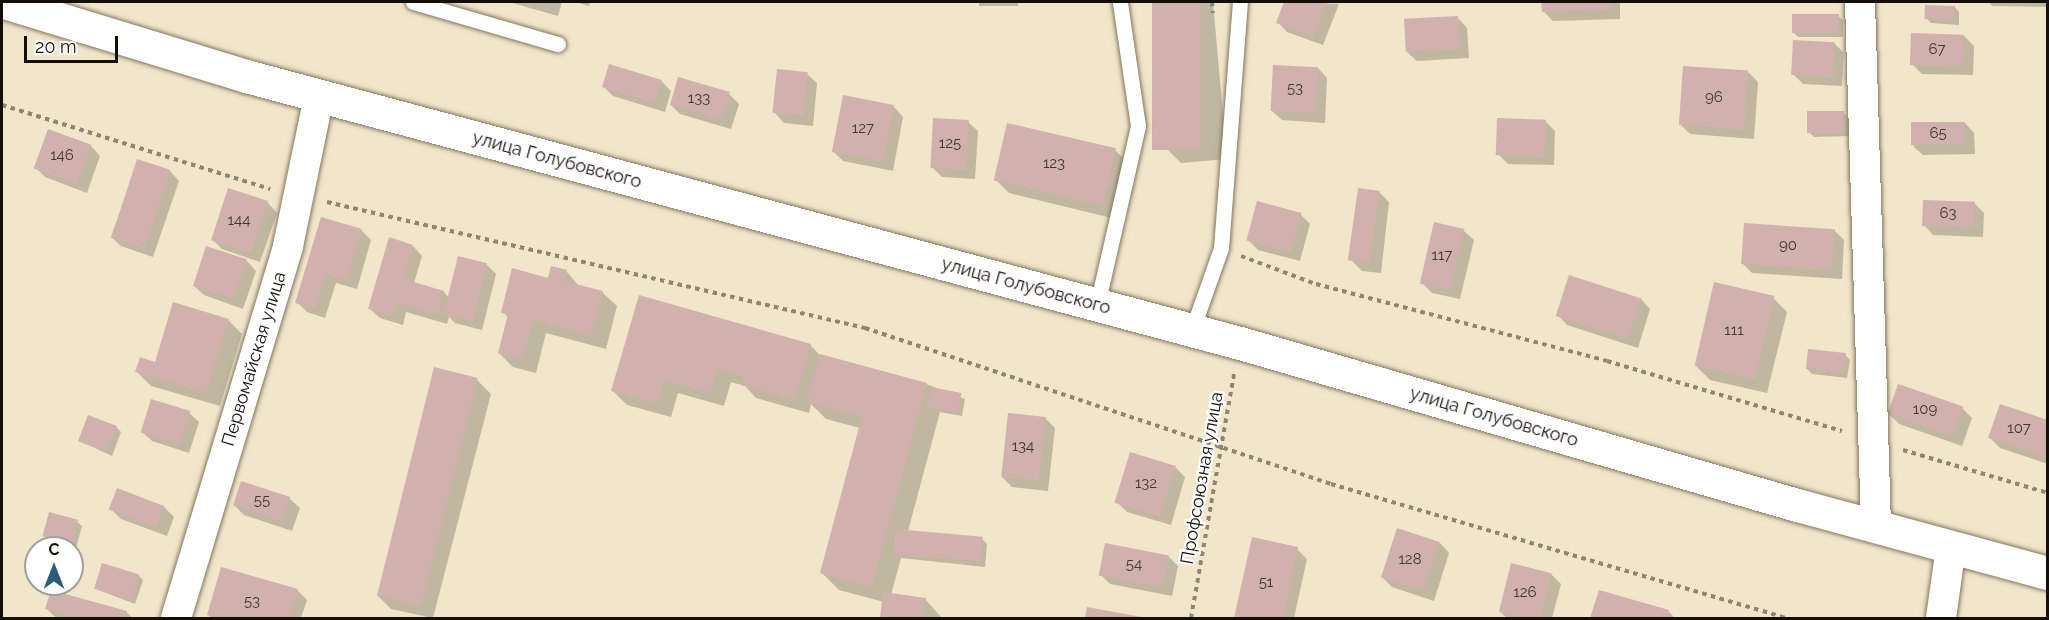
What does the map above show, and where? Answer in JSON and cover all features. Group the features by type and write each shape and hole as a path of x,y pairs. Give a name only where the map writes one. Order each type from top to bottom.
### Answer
{"street":[{"name":"улица Голубовского","path":"4,2 319,96 1240,343 1876,526 2048,573"},
{"path":"1860,2 1876,526"},
{"name":"Первомайская улица","path":"176,618 300,197 319,96"},
{"path":"1941,618 1951,547"}],"lane":[{"path":"413,2 558,44"},
{"path":"1097,305 1138,126 1120,2"},
{"path":"1192,330 1221,248 1240,2"}],"path":[{"path":"2,105 300,197 866,328 1331,484 1786,618"},
{"path":"1221,248 1316,284 1595,358 2048,493"},
{"name":"Профсоюзная улица","path":"1191,618 1240,343"}],"building":[{"path":"1152,2 1201,2 1201,150 1152,150"},
{"path":"1284,2 1327,2 1313,37 1276,23"},
{"path":"1541,2 1611,2 1611,10 1542,12"},
{"path":"1925,5 1955,6 1954,20 1925,19"},
{"path":"1792,14 1839,14 1839,33 1792,33"},
{"path":"1458,16 1460,49 1406,52 1404,19"},
{"path":"1911,33 1964,35 1963,67 1910,65"},
{"path":"1793,40 1835,42 1833,77 1791,75"},
{"path":"609,64 662,80 655,103 602,87"},
{"path":"1273,65 1318,67 1316,113 1271,111"},
{"path":"1683,66 1748,71 1744,129 1679,125"},
{"path":"777,69 808,72 803,116 772,113"},
{"path":"678,77 730,92 722,120 670,105"},
{"path":"843,95 894,105 883,162 832,152"},
{"path":"1807,111 1844,111 1844,133 1807,133"},
{"path":"933,118 969,120 966,170 930,168"},
{"path":"1497,118 1546,120 1545,157 1496,155"},
{"path":"1911,122 1965,122 1965,145 1911,145"},
{"path":"1007,123 1116,148 1103,206 994,180"},
{"path":"48,129 91,145 77,184 34,168"},
{"path":"137,159 170,170 145,249 111,238"},
{"path":"228,188 268,201 251,253 211,240"},
{"path":"1358,188 1380,191 1370,263 1348,260"},
{"path":"1923,200 1975,202 1974,228 1922,226"},
{"path":"1257,201 1301,213 1291,253 1246,241"},
{"path":"321,217 362,229 347,280 326,274 315,309 295,303"},
{"path":"1434,222 1464,229 1450,290 1420,283"},
{"path":"1744,223 1835,229 1832,270 1741,264"},
{"path":"389,237 413,245 404,279 444,291 438,315 397,303 393,316 368,309"},
{"path":"206,246 247,259 234,299 193,286"},
{"path":"458,256 487,263 473,321 443,314"},
{"path":"551,266 567,270 564,281 603,291 592,336 533,320 522,360 498,353 508,314 501,313 512,268 548,278"},
{"path":"1569,275 1641,298 1628,339 1556,316"},
{"path":"1714,282 1774,296 1755,380 1695,366"},
{"path":"639,295 811,344 795,400 741,385 743,377 717,369 710,393 664,380 657,404 611,391"},
{"path":"173,302 229,319 206,393 135,372 140,357 155,362"},
{"path":"1808,349 1846,353 1844,373 1806,369"},
{"path":"820,354 927,383 872,587 820,573 862,416 807,402"},
{"path":"434,367 478,378 421,606 377,595"},
{"path":"1898,384 1963,406 1953,437 1888,414"},
{"path":"931,387 961,393 958,413 927,407"},
{"path":"151,399 190,411 180,444 141,432"},
{"path":"2000,404 2048,420 2048,458 1988,438"},
{"path":"1008,413 1046,417 1039,481 1001,477"},
{"path":"88,415 117,426 107,452 78,441"},
{"path":"1130,452 1176,466 1160,517 1115,503"},
{"path":"241,481 290,497 282,522 233,506"},
{"path":"117,488 165,506 156,528 109,509"},
{"path":"49,512 78,520 74,536 43,536"},
{"path":"1397,528 1440,542 1424,591 1381,577"},
{"path":"895,529 983,537 980,562 893,554"},
{"path":"1252,537 1298,547 1283,618 1234,618"},
{"path":"1105,543 1169,555 1163,588 1099,575"},
{"path":"102,563 139,574 131,600 94,589"},
{"path":"1511,563 1552,573 1541,618 1525,618 1499,612"},
{"path":"221,567 298,589 289,618 207,615"},
{"path":"1599,590 1669,610 1667,618 1590,618"},
{"path":"883,592 926,598 923,618 880,618"},
{"path":"49,596 73,596 127,611 125,618 77,618 45,609"},
{"path":"1087,607 1142,617 1142,618 1085,618"}]}
